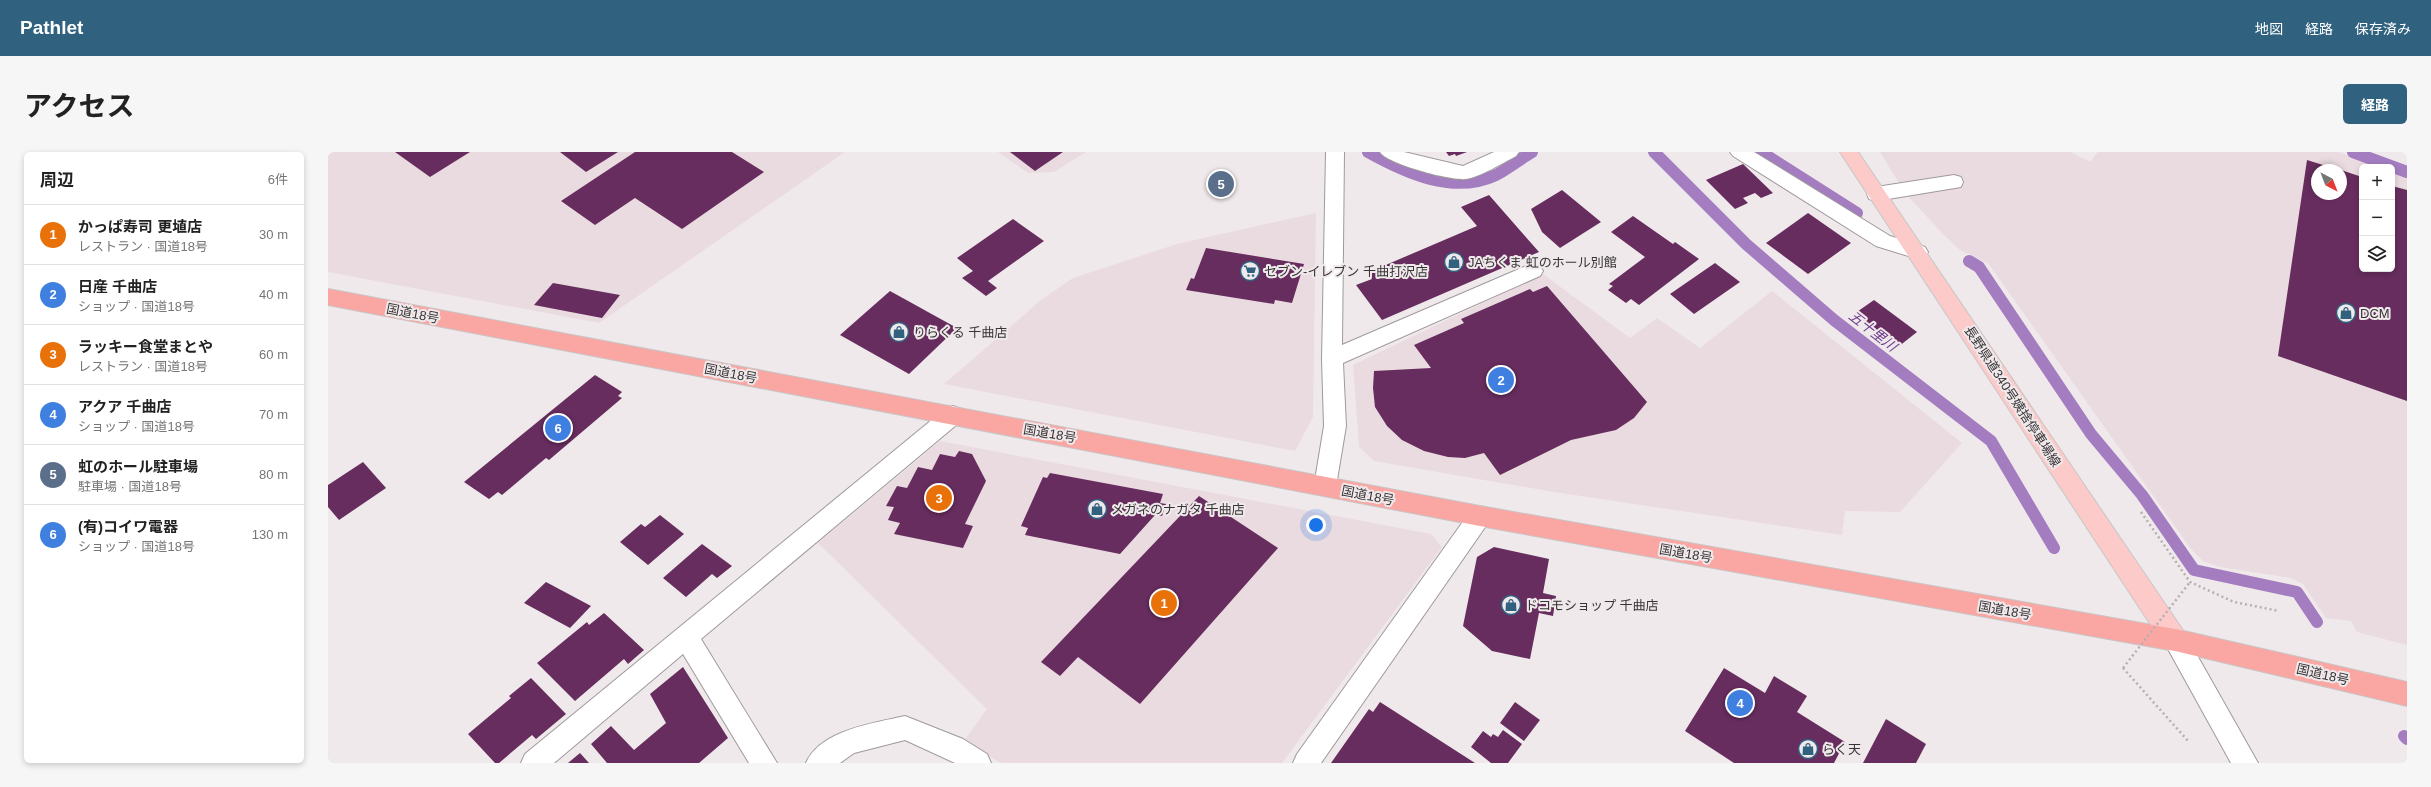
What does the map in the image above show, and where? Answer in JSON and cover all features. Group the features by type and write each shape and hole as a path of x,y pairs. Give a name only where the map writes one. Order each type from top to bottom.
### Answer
{"highway":[{"name":"国道18号","path":"328,297 1480,516 2175,640 2407,694"}],"main road":[{"name":"長野県道340号姨捨停車場線","path":"1849,152 1876,194 1918,252 2175,640"}],"street":[{"path":"1325,486 1335,426 1332,359 1335,152"},
{"path":"1389,152 1404,160 1465,173 1510,152"},
{"path":"1739,152 1753,158 1883,241 1918,252"},
{"path":"1876,194 1954,182"},
{"path":"1332,359 1533,271"},
{"path":"534,763 953,415"},
{"path":"1306,763 1480,516"},
{"path":"686,637 764,763"},
{"path":"2175,640 2245,763"},
{"path":"819,763 848,742 905,728 954,748 978,763"}],"path":[{"path":"2141,512 2190,582 2234,602 2279,611"},
{"path":"2189,742 2123,668 2190,582"}],"shaded area":[{"path":"328,152 845,152 599,323 328,272"},
{"path":"998,152 1086,152 1054,172 1028,173"},
{"path":"1880,152 2071,152 2090,162 2098,152 2338,152 2371,164 2359,164 2359,272 2395,272 2395,173 2407,177 2407,645 2357,632 2351,621 2326,618 2303,584 2291,578 2220,567 2203,561 2191,549 1988,263 1960,250 1905,193"},
{"path":"1316,213 1313,417 1295,451 944,384 1041,300 1073,278 1177,244"},
{"path":"1543,274 1630,338 1657,318 1700,348 1772,291 1962,443 1900,512 1845,511 1842,535 1554,492 1374,461 1359,447 1353,365"},
{"path":"940,441 1431,534 1442,547 1282,763 1001,763 964,741 987,709 818,543"}],"building":[{"path":"395,152 470,152 430,177"},
{"path":"560,152 618,152 586,172"},
{"path":"635,152 732,152 764,172 682,229 635,198 595,225 561,201"},
{"path":"1010,152 1063,152 1035,171"},
{"path":"1446,152 1467,152 1456,156 1455,154 1449,156"},
{"name":"DCM","path":"2307,160 2320,164 2311,164 2311,200 2347,200 2347,172 2359,176 2359,272 2395,272 2395,187 2407,190 2407,401 2278,356"},
{"path":"1743,164 1773,193 1761,198 1755,193 1743,198 1748,203 1735,209 1706,180"},
{"path":"1562,190 1601,222 1560,248 1542,232 1531,209"},
{"name":"JAちくま 虹のホール別館","path":"1489,195 1539,252 1382,320 1356,285 1372,279 1367,273 1477,226 1461,207"},
{"path":"1808,213 1851,243 1808,274 1766,243"},
{"path":"1633,216 1673,244 1675,242 1699,259 1639,305 1631,299 1626,303 1608,290 1613,286 1609,284 1645,257 1611,232"},
{"path":"1013,219 1044,241 988,281 997,288 986,296 962,278 973,271 957,258"},
{"name":"セブン-イレブン 千曲打沢店","path":"1206,248 1304,264 1292,303 1275,300 1274,304 1186,290 1191,278 1194,279"},
{"path":"1715,263 1740,282 1694,314 1670,294"},
{"path":"553,283 620,295 602,318 534,305"},
{"path":"1547,286 1647,402 1634,418 1616,430 1571,440 1500,475 1484,453 1465,458 1448,457 1424,451 1402,440 1387,426 1375,407 1373,388 1374,371 1431,368 1414,345 1464,323 1461,319 1530,289 1533,292"},
{"name":"りらくる 千曲店","path":"890,291 957,328 909,374 840,335"},
{"path":"1874,300 1917,332 1898,347 1854,314"},
{"path":"595,375 622,392 618,396 622,398 549,460 546,458 502,495 498,492 489,499 464,482"},
{"path":"959,451 972,454 986,481 965,524 973,526 963,548 894,534 900,523 888,520 894,507 886,506 897,486 907,488 918,467 932,470 940,454 955,457"},
{"path":"363,462 386,488 339,520 328,507 328,485"},
{"name":"メガネのナガタ 千曲店","path":"1050,473 1163,494 1160,503 1166,504 1162,516 1155,515 1120,554 1025,535 1028,528 1021,526 1043,477 1047,478"},
{"path":"1199,496 1278,548 1140,704 1078,657 1060,676 1041,662"},
{"path":"660,515 684,534 648,565 620,542 641,524 645,527"},
{"path":"702,544 732,566 717,578 712,574 686,597 663,578"},
{"name":"ドコモショップ 千曲店","path":"1494,547 1549,559 1543,593 1556,596 1553,616 1539,613 1530,659 1492,651 1463,626 1477,557"},
{"path":"546,582 591,606 570,628 524,603"},
{"path":"604,613 644,650 628,664 624,659 575,701 537,663 587,622 589,625"},
{"path":"683,667 728,738 699,763 607,763 591,744 611,726 634,750 666,723 650,694"},
{"path":"1724,668 1765,693 1774,676 1807,696 1797,712 1845,742 1834,763 1734,763 1685,731"},
{"path":"531,678 566,714 536,739 532,735 499,763 495,763 468,734 511,698 509,696"},
{"path":"1380,702 1475,763 1331,763 1369,709 1373,712"},
{"path":"1515,702 1540,720 1524,741 1500,723"},
{"path":"1886,719 1926,744 1916,763 1863,763"},
{"path":"1503,730 1522,744 1508,763 1491,763 1471,747 1483,731 1491,737 1493,734 1498,737"},
{"path":"580,753 589,763 568,763"}],"waterway":[{"path":"1368,152 1414,174 1430,179 1463,183 1480,181 1496,175 1532,152"},
{"name":"五十里川","path":"1654,152 1746,244 1834,320 1991,441 2054,548"},
{"path":"1761,152 1857,213"},
{"path":"2353,152 2407,172"},
{"path":"1969,261 1979,267 2091,434 2142,495 2194,570 2297,592 2317,622"},
{"path":"2404,736 2407,739"}],"place":[{"name":"虹のホール駐車場","path":"1221,184"},
{"name":"JAちくま 虹のホール別館","path":"1454,262"},
{"name":"セブン-イレブン 千曲打沢店","path":"1250,271"},
{"name":"DCM","path":"2346,313"},
{"name":"りらくる 千曲店","path":"899,332"},
{"name":"日産 千曲店","path":"1501,380"},
{"name":"(有)コイワ電器","path":"558,428"},
{"name":"ラッキー食堂まとや","path":"939,498"},
{"name":"メガネのナガタ 千曲店","path":"1097,509"},
{"name":"かっぱ寿司 更埴店","path":"1164,603"},
{"name":"ドコモショップ 千曲店","path":"1511,605"},
{"name":"アクア 千曲店","path":"1740,703"},
{"name":"らく天","path":"1808,749"}]}
